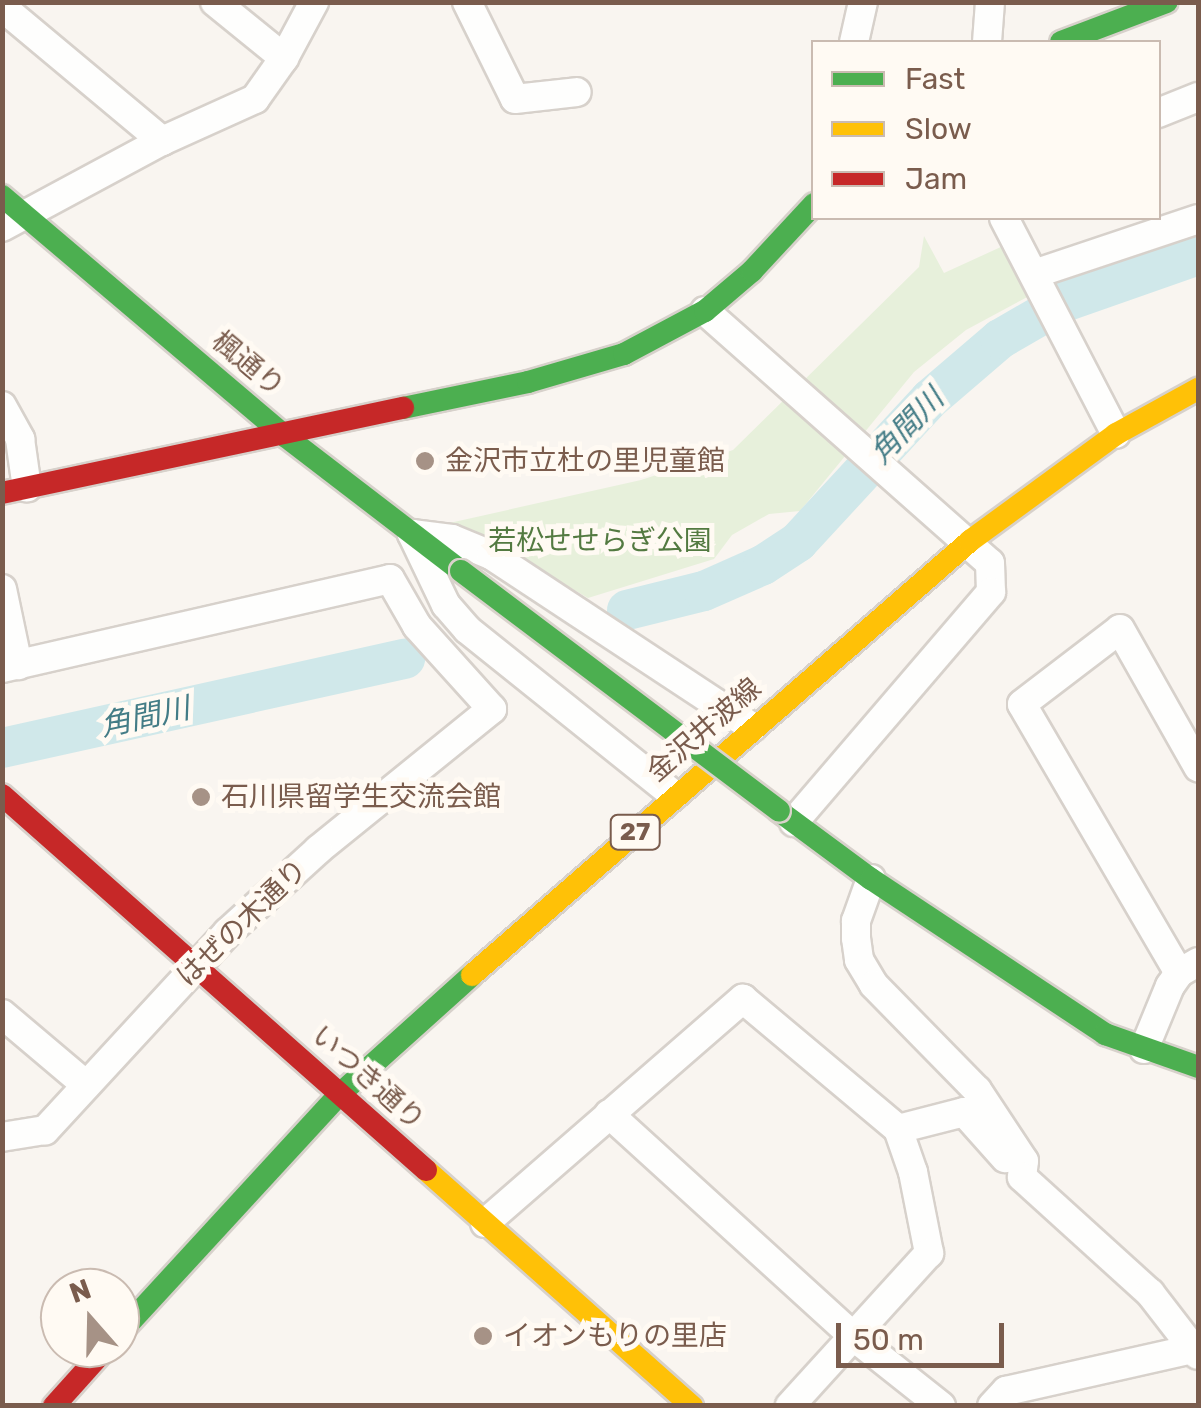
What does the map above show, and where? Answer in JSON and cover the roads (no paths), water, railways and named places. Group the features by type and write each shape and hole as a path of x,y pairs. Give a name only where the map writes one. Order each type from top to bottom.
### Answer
{"street":[{"path":"215,2 284,58"},
{"path":"14,220 162,141 255,99 284,58 314,2"},
{"path":"467,2 515,100 577,92"},
{"path":"854,40 863,2"},
{"path":"987,40 990,2"},
{"path":"1066,40 1167,2"},
{"path":"2,8 162,141"},
{"path":"1161,112 1198,97"},
{"name":"楓通り","path":"2,196 14,220 286,436 870,879 1105,1034 1198,1067"},
{"path":"2,406 20,439 15,490 528,382 624,354 704,311 752,271 811,207"},
{"path":"1039,284 1198,219"},
{"path":"1005,220 1116,434"},
{"path":"704,311 990,562 991,592 831,773 786,816"},
{"name":"金沢井波線","path":"140,1311 341,1093 752,727 970,541 1116,434 1198,389"},
{"path":"412,534 452,538 491,555 752,727"},
{"path":"412,534 446,605 467,629 674,795"},
{"name":"はぜの木通り","path":"2,1137 45,1130 196,964 318,850 492,709 417,626 390,579 10,666"},
{"path":"2,589 10,666"},
{"path":"1144,1049 1189,967 1022,704 1120,629 1198,767"},
{"name":"いつき通り","path":"2,796 692,1406"},
{"path":"870,879 856,921 859,960 874,986 977,1090 1024,1160 1022,1177"},
{"path":"485,1223 743,999 898,1128 913,1172 928,1253 790,1406"},
{"path":"2,1014 86,1085"},
{"path":"898,1128 964,1112 1022,1177 1150,1294 1196,1352 1006,1391 992,1406"},
{"path":"609,1114 854,1337 941,1406"},
{"path":"54,1406 88,1368"}],"waterway":[{"name":"角間川","path":"627,610 704,591 763,565 798,542 930,399 1000,339 1064,302 1198,255"},
{"name":"角間川","path":"2,748 405,659"}],"place":[{"name":"金沢市立杜の里児童館","path":"425,461"},
{"name":"石川県留学生交流会館","path":"201,797"},
{"name":"イオンもりの里店","path":"483,1336"}],"park label":[{"name":"若松せせらぎ公園","path":"600,541"}]}
